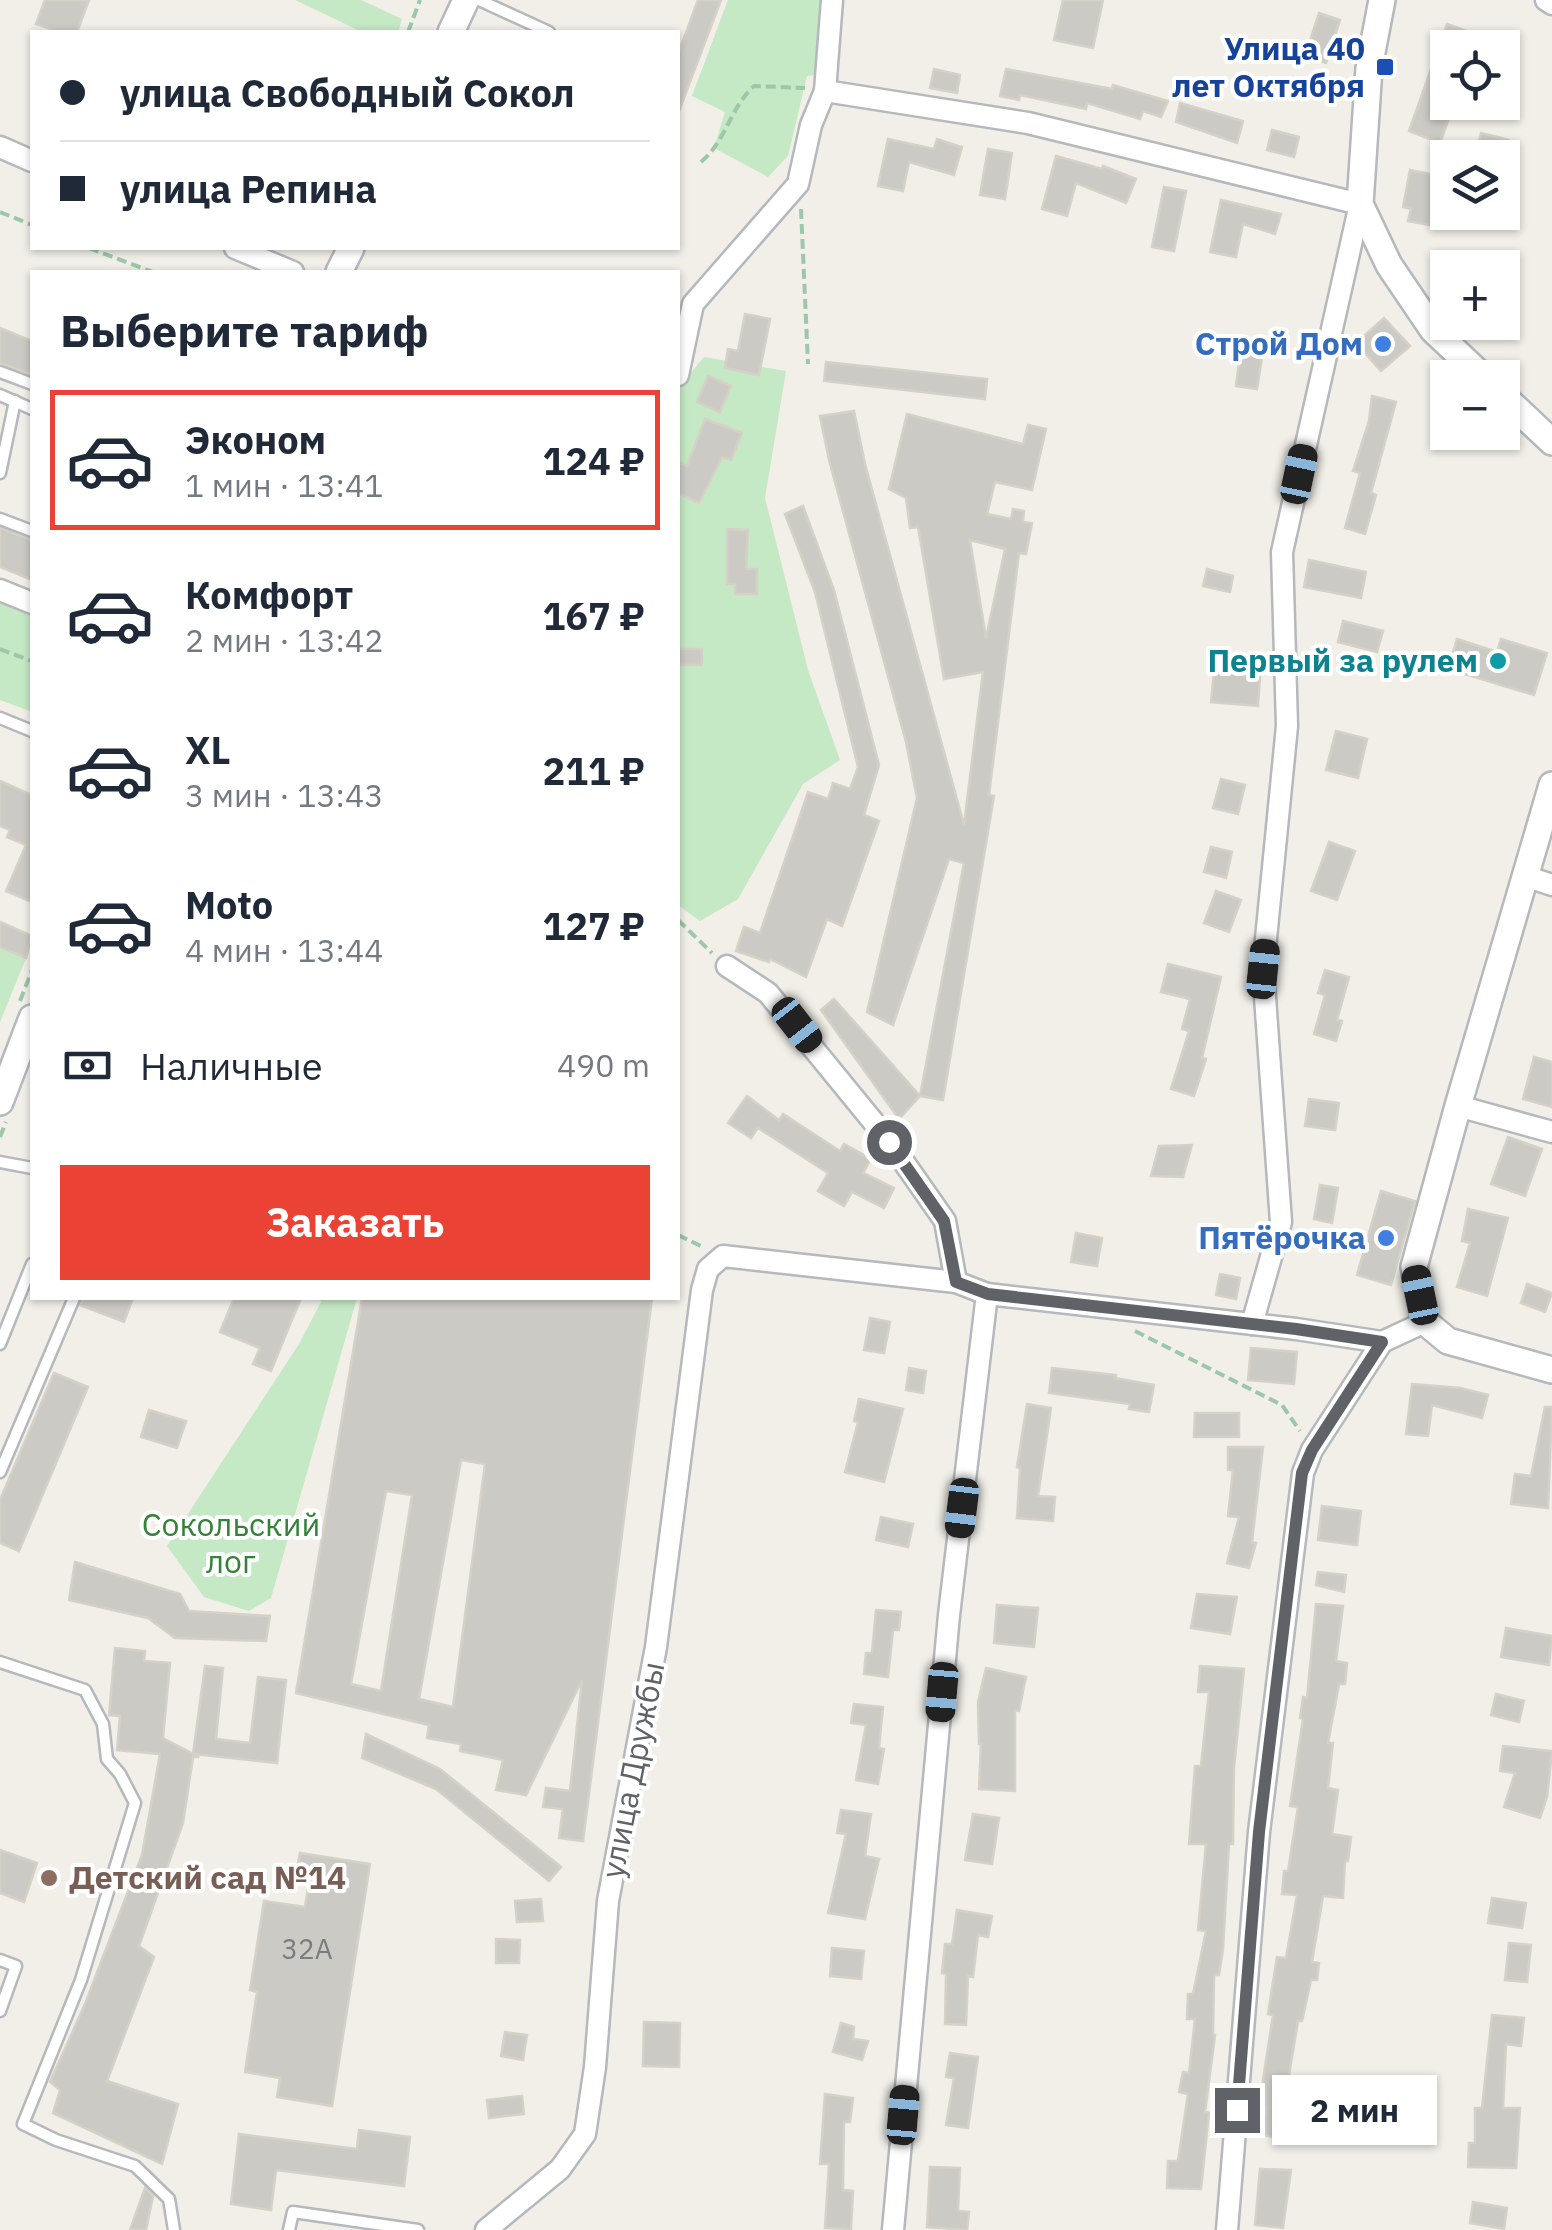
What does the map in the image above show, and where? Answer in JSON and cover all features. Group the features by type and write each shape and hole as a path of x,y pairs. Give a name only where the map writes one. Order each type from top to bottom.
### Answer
{"street":[{"path":"452,30 466,0"},
{"path":"680,366 693,304 798,184 832,0"},
{"path":"1252,1324 1281,1222 1263,969 1287,726 1282,552 1360,204 1369,68 1382,0"},
{"path":"1546,0 1552,4"},
{"path":"817,90 1028,123 1360,204"},
{"path":"0,148 30,160"},
{"path":"1360,204 1389,265 1433,330 1465,360"},
{"path":"240,250 288,270"},
{"path":"1520,413 1552,442"},
{"path":"0,590 30,602"},
{"path":"1552,785 1414,1267 1426,1322 1448,1341 1552,1370"},
{"path":"1525,876 1552,886"},
{"path":"726,966 768,993 889,1142 944,1221 956,1282"},
{"path":"0,1102 30,1023"},
{"path":"1458,1106 1552,1132"},
{"path":"716,1262 956,1282 988,1294 1382,1342 1426,1322"},
{"name":"улица Дружбы","path":"486,2230 560,2170 585,2134 595,2067 608,1900 656,1647 699,1310 716,1262"},
{"path":"892,2230 949,1616 988,1294"},
{"path":"1228,2230 1259,1832 1302,1473 1312,1450 1382,1342"}],"lane":[{"path":"479,0 544,30"},
{"path":"0,372 30,383"},
{"path":"0,395 30,408"},
{"path":"0,473 15,402"},
{"path":"0,520 30,530"},
{"path":"0,718 30,730"},
{"path":"0,1162 30,1168"},
{"path":"0,1344 30,1269"},
{"path":"0,1472 73,1300"},
{"path":"0,1662 85,1690 104,1724 107,1759 135,1803 82,1980 23,2124 56,2140 136,2166 170,2200 174,2230"},
{"path":"0,1960 16,1966 0,2011"},
{"path":"289,2230 293,2212 418,2230"}],"path":[{"path":"409,30 420,0"},
{"path":"700,162 716,149 741,99 754,86 817,90"},
{"path":"798,184 808,364"},
{"path":"0,212 30,224"},
{"path":"95,250 147,270"},
{"path":"0,649 30,661"},
{"path":"680,922 726,966"},
{"path":"680,1235 716,1262"},
{"path":"1122,1324 1282,1405 1312,1450"}],"green space":[{"path":"295,0 361,0 402,19 399,30 358,30"},
{"path":"728,0 824,0 820,74 807,76 788,156 768,177 714,148 725,112 692,96"},
{"path":"704,357 786,371 765,498 808,670 840,760 803,784 738,899 700,921 680,906 680,387"},
{"path":"0,602 30,614 30,711 0,700"},
{"path":"0,947 26,958 0,1022"},
{"name":"Сокольский лог","path":"356,1300 271,1598 249,1611 204,1597 167,1546 299,1344 321,1302"}],"building":[{"path":"45,0 89,0 78,30 53,30 36,24"},
{"path":"698,0 721,0 680,108 680,49"},
{"path":"1063,0 1103,0 1093,48 1054,40"},
{"path":"1319,13 1340,20 1326,63 1305,56"},
{"path":"934,69 960,75 957,93 930,88"},
{"path":"1006,69 1112,89 1113,85 1168,101 1161,117 1143,111 1140,119 1087,103 1086,109 1020,95 1019,100 1000,96"},
{"path":"1430,72 1430,120 1448,120 1441,140 1409,131"},
{"path":"1180,103 1243,121 1237,143 1176,122"},
{"path":"1272,130 1299,137 1294,157 1267,150"},
{"path":"1481,133 1509,140 1479,140"},
{"path":"888,139 934,149 937,139 962,147 954,175 909,162 903,191 878,186"},
{"path":"988,149 1012,153 1005,199 980,195"},
{"path":"1056,156 1102,169 1103,166 1136,179 1126,203 1076,183 1067,216 1042,209"},
{"path":"1410,170 1430,174 1430,225 1408,221 1411,209 1403,207"},
{"path":"1164,187 1186,191 1174,251 1152,247"},
{"path":"1221,200 1281,214 1275,234 1243,224 1236,257 1210,252"},
{"path":"745,314 770,319 759,375 725,368 728,349 738,351"},
{"name":"Строй Дом","path":"1384,318 1410,346 1381,371 1356,343"},
{"path":"0,328 30,340 30,374 0,363"},
{"path":"1240,354 1262,357 1257,389 1236,386"},
{"path":"826,362 987,379 985,399 824,381"},
{"path":"708,376 731,386 720,412 697,402"},
{"path":"1372,396 1396,402 1371,493 1376,495 1365,534 1345,528 1360,473 1353,471 1369,421"},
{"path":"854,411 964,825 983,672 944,679 918,527 910,528 906,498 889,489 907,414 1023,444 1028,425 1046,429 1032,490 995,482 987,514 1011,519 1013,509 1024,511 1023,522 1032,523 1026,554 1019,553 989,795 994,796 943,1100 920,1096 964,863 949,859 893,1025 867,1012 917,798 906,742 820,416","holes":["970,540 1005,549 986,638"]},
{"path":"705,419 742,433 731,460 722,457 699,503 680,494 680,463 687,466"},
{"path":"803,506 834,590 879,765 864,815 879,821 842,926 827,919 806,977 770,959 769,962 736,951 744,927 760,933 808,792 828,799 833,783 850,789 858,767 815,592 785,514"},
{"path":"0,528 30,539 30,579 0,567"},
{"path":"727,529 748,530 746,569 757,569 757,594 735,594 735,584 727,584"},
{"path":"1309,560 1366,572 1361,598 1304,587"},
{"path":"1207,569 1233,576 1230,592 1203,586"},
{"path":"1343,621 1383,631 1377,652 1338,642"},
{"name":"Первый за рулем","path":"1457,639 1497,652 1501,639 1547,653 1534,695 1448,669"},
{"path":"680,649 702,649 702,665 680,665"},
{"path":"1214,672 1260,677 1258,706 1211,702"},
{"path":"1336,731 1367,739 1358,778 1326,770"},
{"path":"1221,779 1245,785 1238,814 1213,808"},
{"path":"0,781 30,794 30,901 6,891 26,845 7,837 10,830 0,826"},
{"path":"1329,842 1355,851 1337,900 1311,891"},
{"path":"1211,847 1232,852 1226,878 1204,872"},
{"path":"1216,891 1241,900 1229,932 1204,923"},
{"path":"0,922 30,935 26,958 0,947"},
{"path":"1168,964 1221,977 1202,1058 1206,1059 1194,1096 1171,1089 1189,1031 1182,1029 1190,999 1161,992"},
{"path":"1325,970 1349,977 1337,1020 1342,1021 1336,1041 1314,1034 1325,995 1318,993"},
{"path":"834,999 920,1096 899,1119 821,1010"},
{"path":"1534,1057 1552,1062 1552,1107 1523,1099"},
{"path":"747,1096 779,1120 783,1114 840,1151 844,1144 871,1159 863,1173 894,1188 884,1208 852,1192 844,1206 818,1191 828,1173 758,1128 751,1138 728,1123"},
{"path":"1309,1099 1339,1103 1335,1130 1305,1126"},
{"path":"1508,1137 1542,1149 1525,1196 1491,1184"},
{"path":"1192,1145 1183,1177 1151,1176 1159,1146"},
{"path":"1320,1185 1338,1188 1332,1223 1314,1219"},
{"name":"Пятёрочка","path":"1381,1191 1415,1201 1391,1285 1357,1275"},
{"path":"1468,1209 1508,1218 1487,1296 1457,1287 1470,1243 1462,1241"},
{"path":"1076,1233 1102,1238 1097,1266 1071,1262"},
{"path":"1220,1274 1240,1278 1236,1299 1216,1295"},
{"path":"1527,1284 1552,1293 1545,1312 1521,1303"},
{"path":"82,1300 132,1300 124,1322 80,1305"},
{"path":"233,1300 300,1300 271,1371 253,1364 260,1348 220,1332"},
{"path":"362,1300 652,1300 583,1841 559,1838 563,1809 543,1807 546,1788 570,1791 582,1680 526,1795 496,1790 503,1760 460,1751 461,1744 427,1738 429,1725 296,1693","holes":["461,1460 485,1464 453,1707 419,1699","386,1491 412,1495 381,1691 351,1684"]},
{"path":"870,1318 890,1322 884,1353 864,1350"},
{"path":"1251,1348 1297,1352 1294,1384 1248,1380"},
{"path":"909,1368 926,1371 923,1393 906,1390"},
{"path":"1052,1368 1116,1375 1115,1378 1154,1385 1149,1412 1129,1409 1130,1404 1049,1393"},
{"path":"54,1373 88,1387 19,1551 0,1543 0,1500"},
{"path":"1412,1384 1488,1395 1482,1418 1432,1405 1428,1436 1406,1434"},
{"path":"859,1399 903,1409 884,1482 845,1472 858,1422 854,1421"},
{"path":"1027,1404 1051,1408 1038,1496 1055,1497 1053,1521 1017,1518 1017,1467"},
{"path":"1545,1407 1552,1407 1548,1508 1511,1504 1515,1474 1531,1476"},
{"path":"149,1410 186,1421 177,1448 141,1437"},
{"path":"1195,1413 1239,1413 1239,1437 1194,1437"},
{"path":"1228,1447 1263,1447 1252,1542 1256,1543 1249,1568 1227,1563 1239,1517 1228,1516 1233,1470 1228,1470"},
{"path":"1322,1506 1361,1511 1357,1545 1318,1540"},
{"path":"881,1517 913,1524 908,1547 876,1540"},
{"path":"75,1562 180,1594 189,1611 270,1616 266,1641 175,1638 148,1618 69,1600"},
{"path":"1318,1572 1346,1575 1344,1592 1316,1585"},
{"path":"1197,1594 1237,1597 1230,1634 1191,1628"},
{"path":"1316,1604 1343,1606 1336,1661 1347,1663 1328,1743 1333,1743 1328,1788 1338,1790 1332,1834 1351,1837 1343,1898 1323,1896 1312,1962 1319,1963 1317,1980 1311,1980 1302,2021 1298,2021 1287,2087 1306,2090 1303,2113 1286,2110 1283,2138 1262,2135 1265,2107 1259,2106 1277,1957 1286,1958 1297,1895 1282,1894 1298,1807 1290,1806 1303,1697 1307,1698"},
{"path":"997,1605 1038,1608 1034,1647 994,1643"},
{"path":"876,1610 901,1612 899,1630 893,1630 888,1677 864,1674 866,1653 872,1653"},
{"path":"1506,1628 1552,1636 1549,1665 1501,1657"},
{"path":"115,1648 145,1651 144,1661 170,1663 163,1738 199,1757 193,1757 183,1823 139,1946 154,1957 107,2081 178,2104 162,2164 53,2113 60,2090 50,2082 85,2004 142,1855 160,1754 117,1750 120,1716 109,1715"},
{"path":"205,1666 223,1668 216,1739 250,1743 258,1677 286,1680 277,1763 193,1754"},
{"path":"1200,1666 1244,1669 1234,1768 1233,1844 1229,1844 1223,1949 1219,1975 1214,1975 1215,2035 1201,2189 1167,2188 1168,2161 1178,2161 1188,2094 1179,2092 1183,2072 1189,2073 1195,2019 1187,2019 1188,1994 1193,1994 1206,1931 1198,1930 1206,1844 1189,1844 1195,1766 1201,1766 1209,1692 1198,1692"},
{"path":"986,1668 1026,1677 1019,1711 1015,1710 1015,1791 979,1789 978,1702"},
{"path":"1496,1694 1524,1701 1519,1722 1491,1715"},
{"path":"854,1704 883,1707 879,1748 884,1749 878,1784 856,1780 866,1725 851,1723"},
{"path":"366,1734 440,1769 561,1867 549,1881 436,1789 362,1758"},
{"path":"1503,1746 1552,1751 1547,1797 1540,1818 1504,1807 1515,1773 1500,1771"},
{"path":"841,1810 871,1814 865,1856 879,1859 865,1919 828,1913 846,1834 837,1833"},
{"path":"973,1814 999,1818 992,1864 965,1860"},
{"path":"0,1850 37,1863 24,1902 0,1893"},
{"path":"300,1853 370,1864 332,2106 277,2097 280,2078 245,2072 257,1992 250,1990 264,1901 305,1907 311,1870 297,1868"},
{"path":"1492,1898 1526,1903 1522,1928 1488,1923"},
{"path":"541,1899 543,1921 517,1922 515,1901"},
{"path":"957,1910 992,1916 988,1937 978,1935 973,1977 968,1976 966,2025 945,2024 945,1944 952,1944"},
{"path":"496,1939 520,1940 519,1963 496,1963"},
{"path":"1509,1943 1531,1945 1527,1982 1505,1980"},
{"path":"832,1948 864,1951 861,1979 830,1976"},
{"path":"1492,2015 1524,2018 1521,2046 1506,2044 1503,2108 1520,2108 1516,2168 1468,2167 1469,2143 1475,2143 1475,2108 1482,2108"},
{"path":"644,2022 680,2023 679,2067 643,2066"},
{"path":"841,2023 854,2027 853,2039 868,2041 862,2060 833,2052"},
{"path":"505,2032 527,2035 523,2060 501,2056"},
{"path":"950,2053 978,2057 968,2128 946,2125 954,2078 946,2077"},
{"path":"825,2094 853,2098 850,2122 844,2122 843,2190 853,2191 851,2229 825,2228 829,2164 820,2164"},
{"path":"522,2096 524,2114 489,2118 487,2100"},
{"path":"359,2130 410,2137 404,2186 276,2170 271,2210 231,2204 239,2134 357,2149"},
{"path":"930,2167 960,2168 958,2211 969,2212 967,2230 927,2227"},
{"path":"1260,2169 1291,2170 1283,2228 1255,2225"},
{"path":"145,2188 153,2196 146,2230 130,2230"},
{"path":"1473,2202 1507,2208 1504,2229 1470,2223"}],"place":[{"name":"Улица 40 лет Октября","path":"1385,67"},
{"name":"Строй Дом","path":"1383,344"},
{"name":"Первый за рулем","path":"1498,661"},
{"name":"Пятёрочка","path":"1386,1238"},
{"name":"Детский сад №14","path":"49,1878"}],"route":[{"path":"889,1142 944,1221 956,1282 988,1294 1382,1342 1312,1450 1302,1473 1259,1832 1237,2110"}]}
